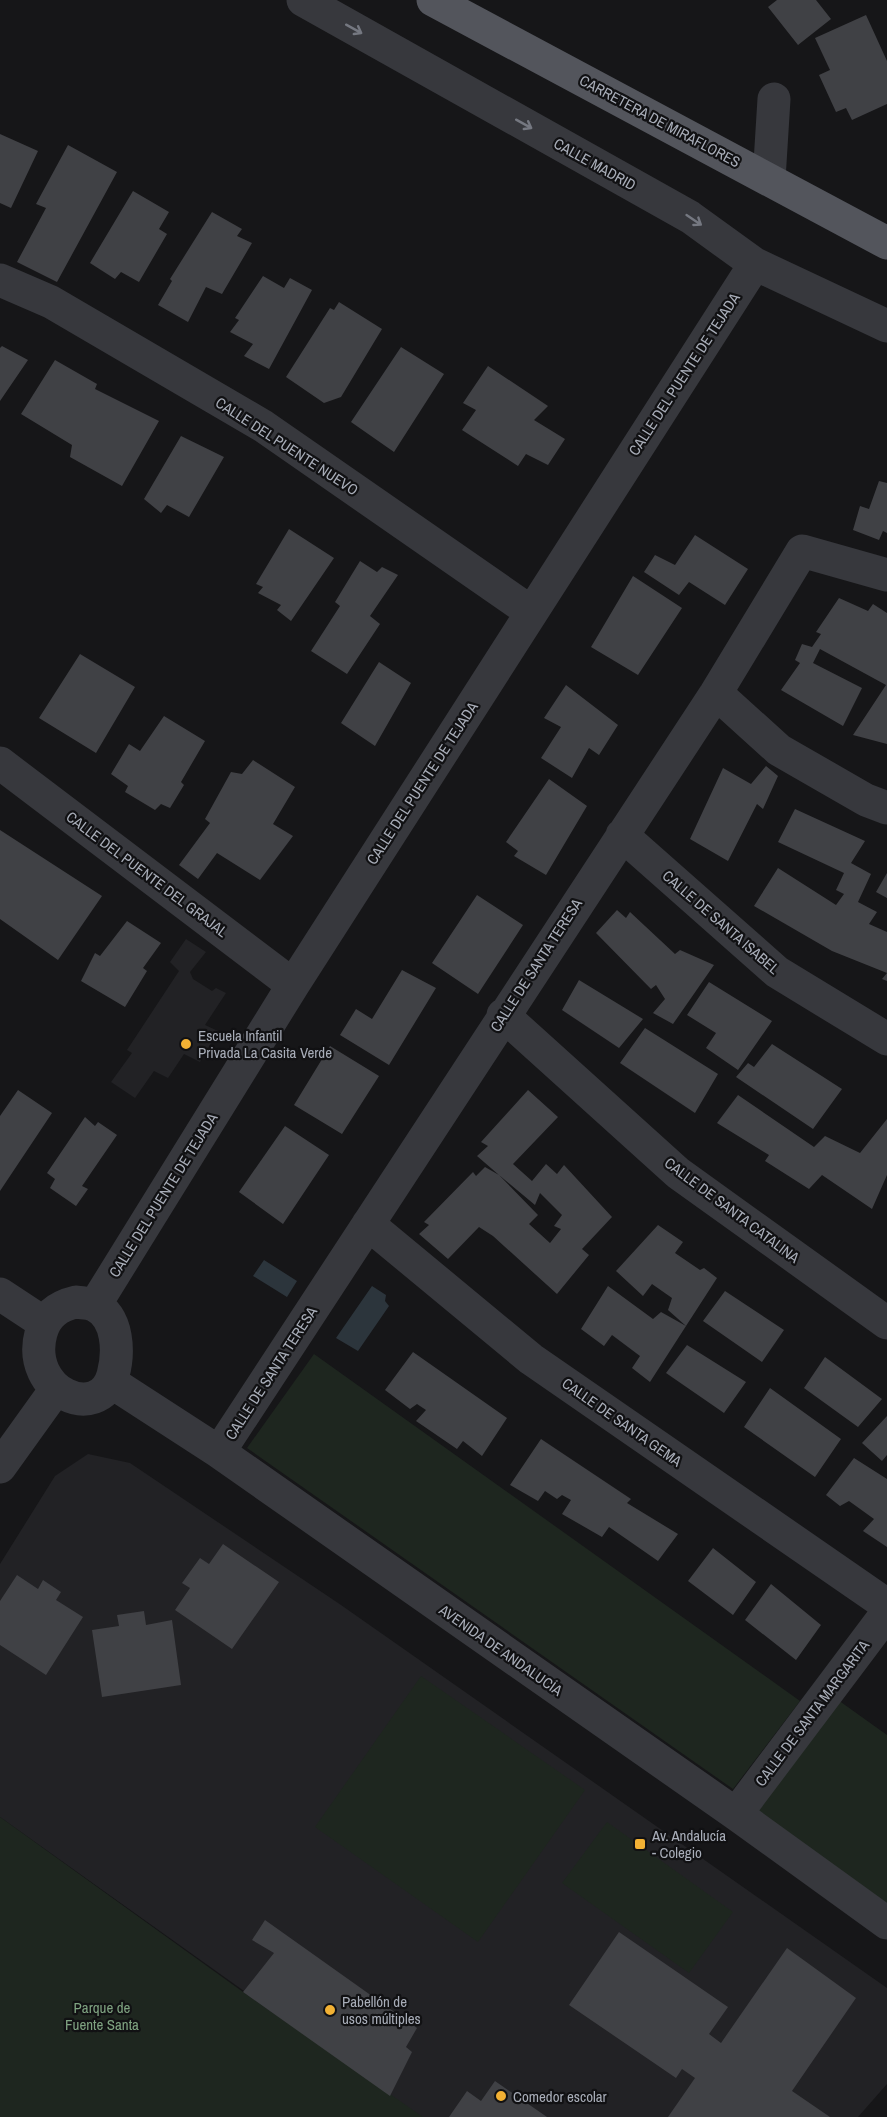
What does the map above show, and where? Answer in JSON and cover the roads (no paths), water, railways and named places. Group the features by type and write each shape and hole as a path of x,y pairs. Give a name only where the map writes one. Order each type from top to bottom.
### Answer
{"main road":[{"name":"CARRETERA DE MIRAFLORES","path":"433,0 887,243"}],"street":[{"name":"CALLE MADRID","path":"303,0 690,217 755,264 887,326"},
{"path":"770,179 774,99"},
{"name":"CALLE DEL PUENTE DE TEJADA","path":"95,1305 293,985 755,264"},
{"name":"CALLE DEL PUENTE NUEVO","path":"0,280 51,302 263,426 531,612"},
{"name":"CALLE DE SANTA TERESA","path":"219,1452 716,693 802,550 887,575"},
{"path":"716,693 779,750 866,800 887,808"},
{"name":"CALLE DEL PUENTE DEL GRAJAL","path":"0,763 293,985"},
{"name":"CALLE DE SANTA ISABEL","path":"622,835 777,972 887,1038"},
{"name":"CALLE DE SANTA CATALINA","path":"503,1015 678,1173 887,1323"},
{"name":"CALLE DE SANTA GEMA","path":"368,1224 531,1359 887,1605"},
{"path":"0,1294 44,1323"},
{"path":"76,1302 95,1305 111,1322 116,1342 117,1362 111,1382 101,1394 86,1400 69,1396 56,1389 43,1374 39,1358 39,1342 44,1323 60,1305 76,1302"},
{"name":"AVENIDA DE ANDALUCÍA","path":"111,1382 219,1452 736,1814 887,1923"},
{"path":"0,1467 56,1389"},
{"name":"CALLE DE SANTA MARGARITA","path":"736,1814 887,1613"}],"place":[{"name":"Escuela Infantil Privada La Casita Verde","path":"186,1044"},
{"name":"Av. Andalucía - Colegio","path":"640,1844"},
{"name":"Pabellón de usos múltiples","path":"330,2010"},
{"name":"Comedor escolar","path":"501,2096"}],"park label":[{"name":"Parque de Fuente Santa","path":"102,2016"}]}
